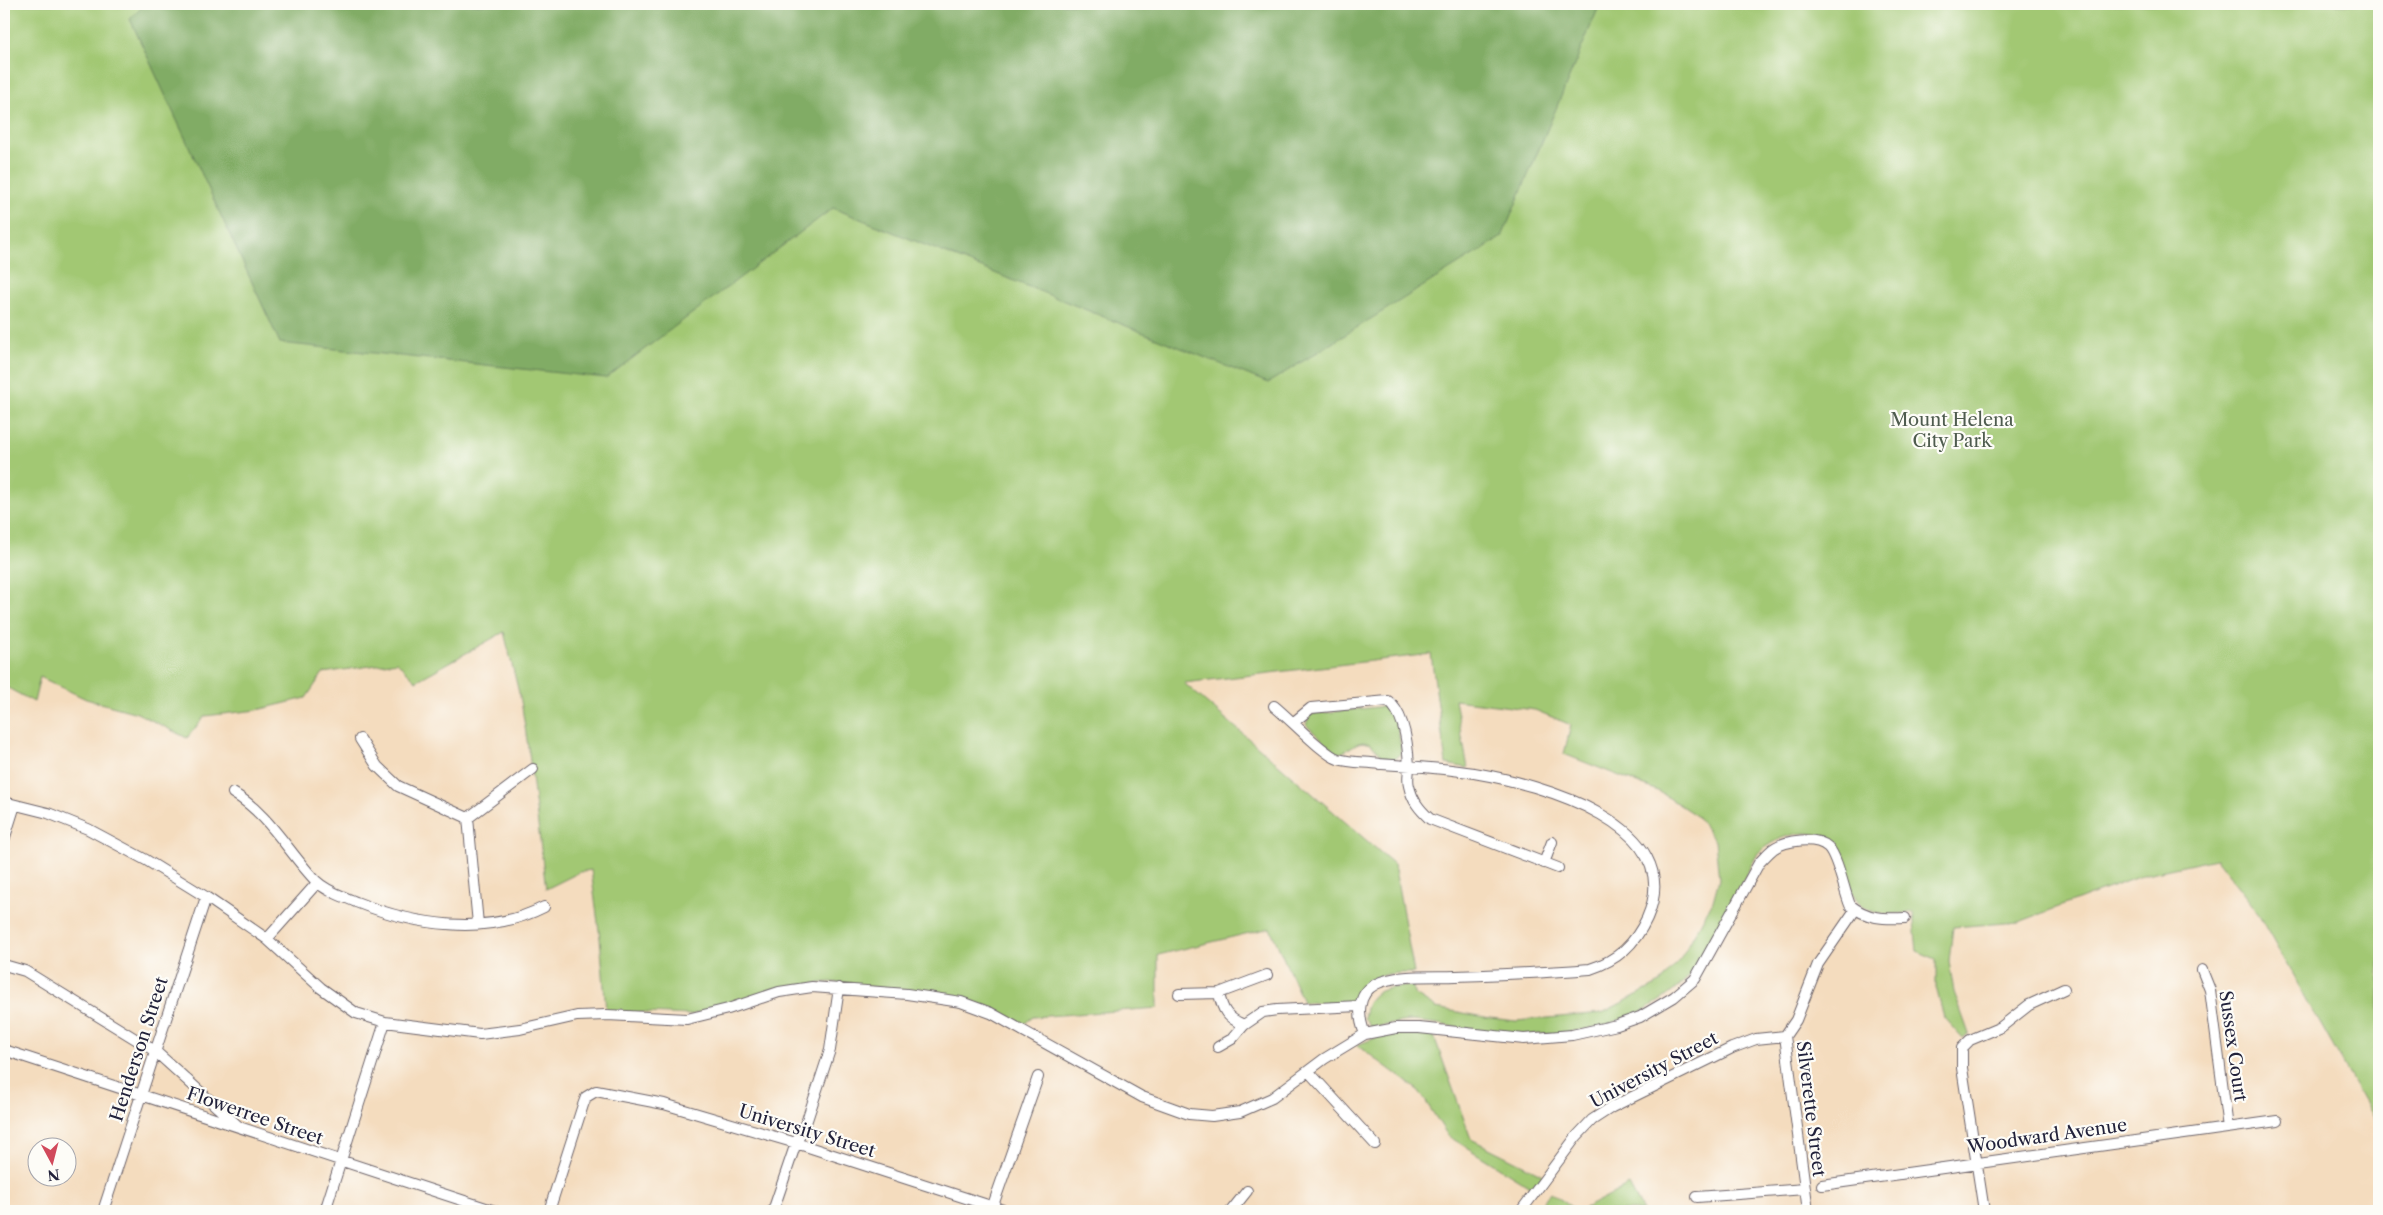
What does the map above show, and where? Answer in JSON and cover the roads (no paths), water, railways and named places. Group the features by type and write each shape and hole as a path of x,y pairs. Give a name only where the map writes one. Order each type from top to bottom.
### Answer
{"street":[{"path":"1294,722 1312,708 1388,701 1400,715 1409,766 1408,784 1417,807 1430,818 1558,868"},
{"path":"1274,706 1337,758 1475,773 1511,782 1583,805 1607,817 1629,833 1641,849 1652,873 1654,898 1651,909 1637,938 1630,947 1611,961 1601,966 1572,970 1422,977 1384,981 1375,984 1369,990 1360,1006 1359,1018 1365,1034"},
{"path":"360,739 377,766 398,786 468,818"},
{"path":"468,818 533,769"},
{"path":"233,793 256,809 317,883 331,892 393,915 418,922 478,924 509,920 544,907"},
{"path":"4,802 48,813 88,829 206,897 267,939 321,988 356,1013 385,1022 480,1034 520,1029 577,1016 607,1015 687,1019 728,1009 779,992 822,986 961,1002 1013,1024 1095,1073 1142,1097 1189,1114 1223,1115 1256,1106 1272,1098 1324,1059 1365,1034 1396,1028 1419,1028 1524,1039 1572,1035 1617,1025 1640,1017 1674,997 1695,979 1759,863 1774,848 1797,841 1814,842 1828,847 1834,858 1850,905 1856,910 1879,920 1905,918"},
{"path":"4,840 15,805"},
{"path":"468,818 478,924"},
{"path":"1544,863 1552,842"},
{"path":"267,939 317,883"},
{"name":"Henderson Street","path":"103,1211 206,897"},
{"name":"Silverette Street","path":"1808,1211 1785,1036 1796,1020 1818,964 1856,910"},
{"path":"4,965 26,972 155,1051 241,1129"},
{"name":"Sussex Court","path":"2202,970 2210,990 2228,1128"},
{"path":"1179,994 1219,992 1266,975"},
{"path":"773,1211 796,1143 807,1120 830,1050 839,988"},
{"path":"1984,1211 1962,1068 1962,1048 1970,1040 2001,1027 2029,1005 2064,988"},
{"path":"1219,992 1221,1004 1227,1016 1244,1025"},
{"path":"1218,1047 1232,1039 1244,1025 1263,1012 1360,1006"},
{"path":"325,1211 385,1022"},
{"name":"University Street","path":"1521,1211 1576,1136 1592,1120 1612,1107 1732,1048 1756,1039 1785,1036"},
{"name":"Flowerree Street","path":"4,1050 495,1211"},
{"path":"1308,1071 1375,1144"},
{"path":"992,1209 1038,1076"},
{"name":"University Street","path":"549,1211 582,1105 586,1097 596,1091 664,1104 796,1143 992,1209 1006,1211"},
{"name":"Woodward Avenue","path":"1822,1185 2277,1121"},
{"path":"1697,1197 1805,1189"},
{"path":"1231,1211 1247,1191"}],"park label":[{"name":"Mount Helena City Park","path":"1952,430"}]}
